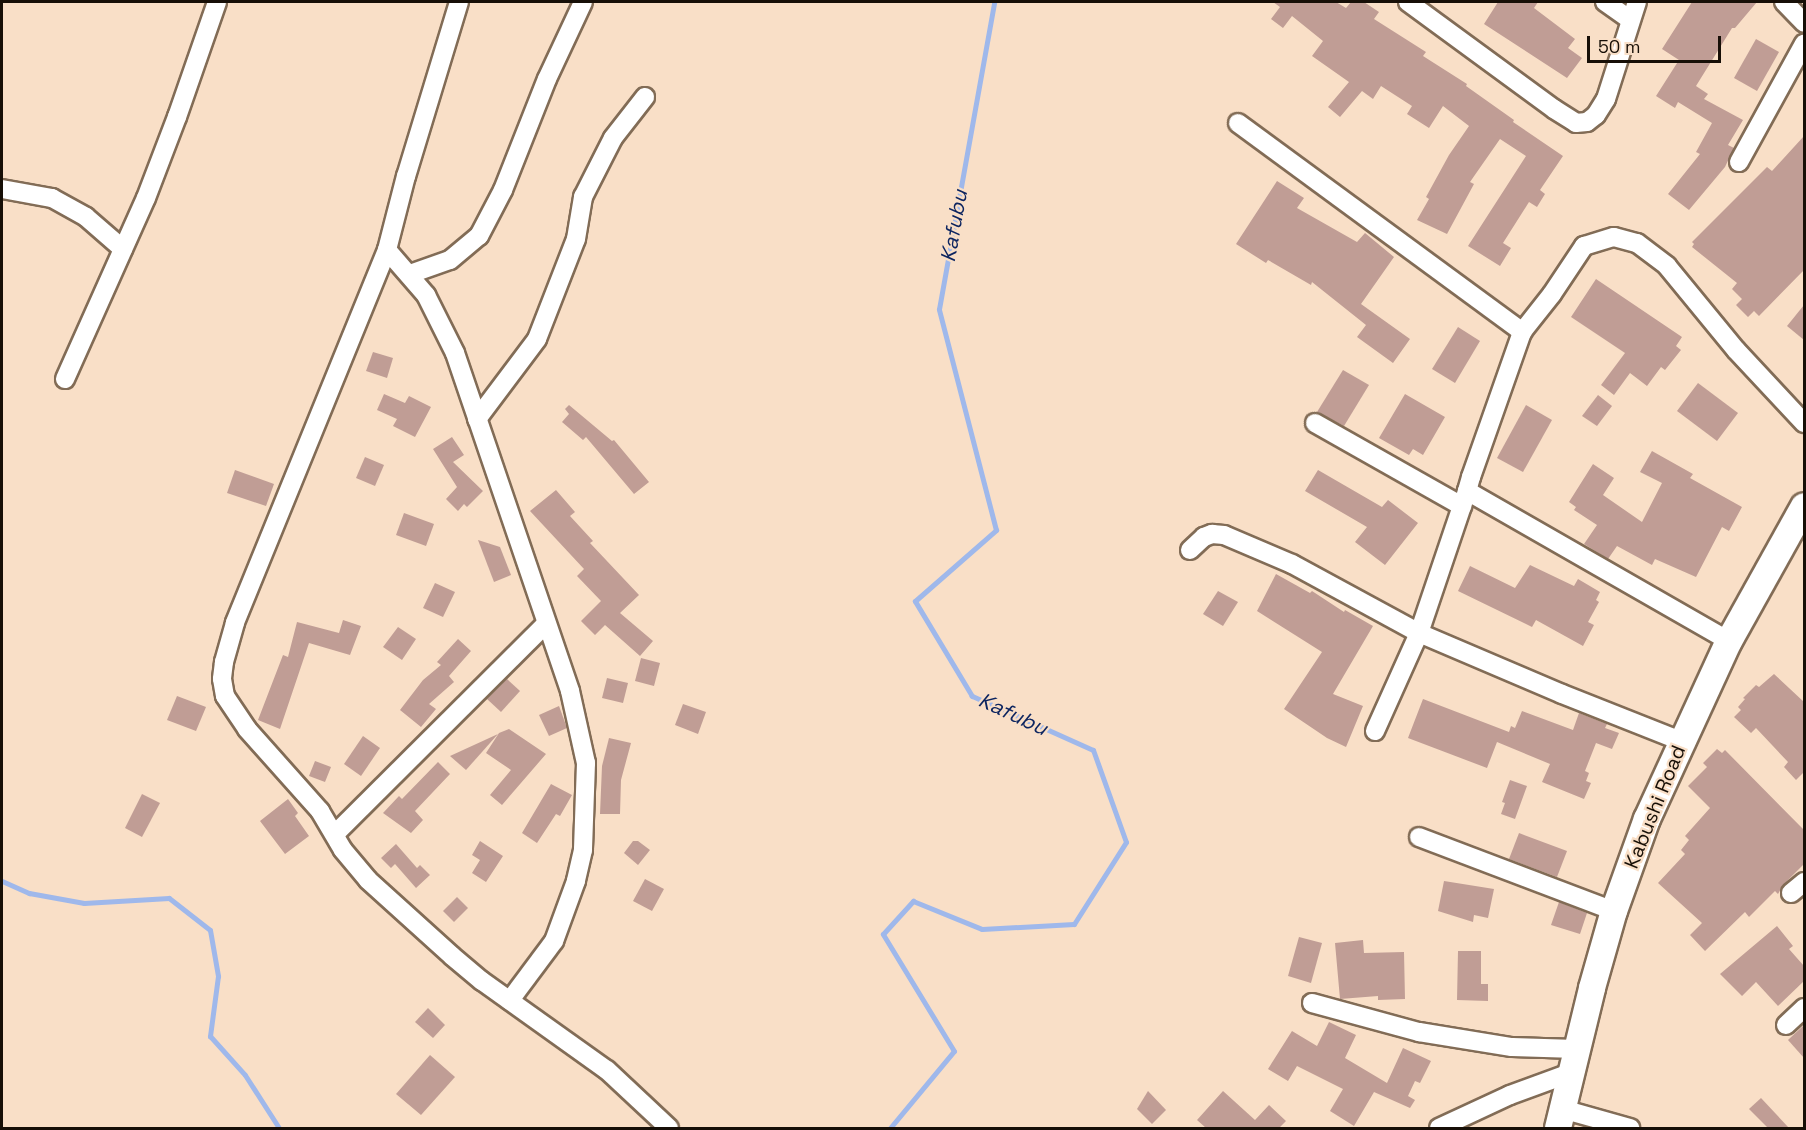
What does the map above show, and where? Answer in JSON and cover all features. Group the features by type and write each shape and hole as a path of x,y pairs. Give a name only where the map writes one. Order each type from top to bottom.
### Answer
{"main road":[{"name":"Kabushi Road","path":"1560,1119 1576,1049 1614,911 1647,819 1729,641 1804,506"}],"street":[{"path":"65,379 123,249 177,117 216,2"},
{"path":"459,2 406,176 387,250 235,623 222,679 225,696 231,709 320,811 355,866 368,880 452,956 607,1070 669,1128"},
{"path":"410,274 450,260 479,236 503,190 547,79 582,2"},
{"path":"1408,2 1576,123 1587,123 1596,116 1606,99 1629,19 1637,2"},
{"path":"1605,2 1629,19"},
{"path":"1784,2 1804,23"},
{"path":"1739,162 1804,44"},
{"path":"477,419 537,339 576,239 583,197 613,138 645,97"},
{"path":"1238,123 1522,332"},
{"path":"2,189 52,198 86,217 123,249"},
{"path":"1375,730 1419,633 1522,332 1552,294 1584,246 1614,237 1637,243 1667,266 1736,350 1804,423"},
{"path":"387,250 426,295 455,353 570,691 583,744 587,787 583,850 576,881 554,941 510,1000"},
{"path":"1315,423 1464,499 1729,641"},
{"path":"1190,550 1204,537 1212,534 1224,535 1292,564 1419,633 1562,694 1682,741"},
{"path":"335,834 546,624"},
{"path":"1419,837 1614,911"},
{"path":"1312,1003 1419,1032 1512,1047 1576,1049"},
{"path":"1786,1025 1804,1008"},
{"path":"1439,1128 1510,1095 1570,1073"},
{"path":"1560,1119 1630,1128"}],"building":[{"path":"1273,2 1336,2 1346,8 1351,2 1364,2 1379,12 1374,19 1426,52 1423,56 1467,84 1466,86 1514,120 1513,122 1563,156 1540,190 1545,194 1537,207 1529,202 1503,243 1511,248 1500,266 1468,246 1526,156 1500,139 1470,182 1474,184 1447,234 1417,220 1429,199 1426,197 1449,155 1469,126 1443,106 1429,128 1407,114 1412,106 1381,86 1373,99 1362,91 1340,117 1328,107 1349,82 1312,56 1323,41 1292,16 1283,28 1271,19 1280,7"},
{"path":"1498,2 1538,2 1534,8 1575,39 1568,48 1582,58 1567,78 1484,24"},
{"path":"1692,2 1757,2 1735,28 1732,28 1696,86 1708,94 1704,99 1743,120 1728,145 1734,148 1725,167 1689,210 1668,194 1700,154 1696,152 1712,123 1678,102 1675,108 1656,96 1679,60 1662,49"},
{"path":"1756,39 1779,52 1757,91 1734,78"},
{"path":"1804,136 1804,270 1759,316 1754,311 1748,317 1736,305 1742,299 1732,289 1737,283 1692,247 1694,244 1692,242 1767,167 1772,171"},
{"path":"1277,181 1304,198 1297,208 1357,242 1365,233 1394,257 1361,304 1410,339 1393,363 1357,337 1366,325 1312,282 1311,285 1268,260 1266,263 1236,244"},
{"path":"1596,279 1682,337 1676,346 1681,350 1665,370 1661,367 1647,386 1630,373 1614,395 1601,385 1625,353 1571,317"},
{"path":"1804,305 1804,340 1787,326"},
{"path":"1458,327 1480,341 1455,383 1432,369"},
{"path":"373,352 393,358 387,378 366,371"},
{"path":"1343,370 1369,385 1344,426 1317,412"},
{"path":"1698,383 1738,413 1717,441 1677,411"},
{"path":"384,394 405,403 409,396 431,407 415,437 393,426 397,419 377,410"},
{"path":"1405,394 1445,417 1423,455 1413,449 1409,455 1379,438"},
{"path":"1598,395 1612,406 1597,426 1582,416"},
{"path":"569,405 612,441 614,440 649,482 634,494 586,437 583,440 562,422 569,414 565,409"},
{"path":"1526,405 1552,420 1523,472 1497,458"},
{"path":"452,437 464,455 453,462 483,491 467,507 464,504 458,511 446,499 457,487 433,449"},
{"path":"1652,451 1693,474 1690,478 1742,507 1729,531 1722,527 1696,577 1655,559 1652,565 1617,546 1608,559 1584,544 1597,525 1574,510 1576,507 1569,502 1593,464 1614,478 1603,495 1642,522 1662,483 1640,472"},
{"path":"365,457 384,465 375,486 356,478"},
{"path":"235,470 274,484 266,506 227,493"},
{"path":"1318,470 1382,507 1388,500 1418,523 1385,565 1355,542 1367,527 1305,491"},
{"path":"556,490 575,512 570,516 593,541 590,543 639,595 620,613 653,641 640,656 605,625 595,635 581,621 601,601 577,576 584,569 530,511"},
{"path":"404,513 434,524 426,546 396,535"},
{"path":"478,540 500,547 511,575 494,582"},
{"path":"1530,565 1574,586 1578,579 1600,592 1596,600 1599,602 1588,622 1594,625 1583,646 1536,620 1532,627 1458,591 1470,566 1515,588"},
{"path":"1276,574 1310,593 1312,591 1344,612 1345,610 1373,626 1333,694 1363,706 1346,747 1327,738 1284,709 1322,652 1257,611"},
{"path":"435,583 455,592 443,617 423,608"},
{"path":"1218,591 1238,602 1223,626 1203,614"},
{"path":"343,620 361,626 350,655 309,643 280,729 258,720 283,655 288,657 297,622 339,633"},
{"path":"398,627 416,639 402,660 383,647"},
{"path":"458,639 471,651 449,676 454,682 429,704 436,709 421,727 400,710 423,680 441,665 437,662"},
{"path":"641,658 660,663 654,686 635,681"},
{"path":"1774,674 1804,702 1804,772 1796,780 1784,767 1788,762 1756,728 1751,733 1734,717 1741,710 1738,707 1745,699 1743,698 1756,685 1759,687"},
{"path":"607,678 628,683 623,703 602,698"},
{"path":"507,679 520,691 501,712 487,699"},
{"path":"177,696 206,707 196,731 167,720"},
{"path":"1423,699 1509,732 1511,726 1515,728 1522,711 1573,730 1579,713 1607,724 1605,728 1619,733 1612,749 1596,743 1585,771 1589,773 1586,781 1591,783 1584,799 1542,782 1550,764 1497,742 1487,768 1408,738"},
{"path":"683,704 706,712 698,734 675,725"},
{"path":"559,706 567,728 549,736 539,715"},
{"path":"509,729 546,754 502,805 490,795 511,770 486,753 499,733"},
{"path":"498,734 466,770 450,756"},
{"path":"363,736 380,748 361,776 344,764"},
{"path":"609,738 631,743 621,780 620,814 600,814 602,766"},
{"path":"1717,749 1722,753 1725,750 1804,830 1804,864 1783,885 1778,894 1775,891 1749,917 1745,912 1705,951 1690,935 1702,923 1658,883 1685,854 1681,850 1689,840 1685,836 1710,808 1688,786 1707,767 1703,763"},
{"path":"315,761 331,767 325,782 309,776"},
{"path":"438,762 450,774 415,811 423,820 411,833 383,813 399,796 402,799"},
{"path":"1510,780 1527,786 1515,819 1501,814 1505,803 1502,802"},
{"path":"551,784 572,795 560,816 556,814 537,843 522,833"},
{"path":"142,794 160,803 142,837 125,828"},
{"path":"288,799 298,813 295,816 309,836 285,854 260,821"},
{"path":"1519,833 1567,851 1557,877 1509,859"},
{"path":"480,841 503,856 486,882 472,873 480,860 472,855"},
{"path":"633,841 638,841 650,850 638,865 624,853"},
{"path":"396,844 417,868 420,865 430,875 416,888 395,864 391,868 381,858"},
{"path":"645,879 664,889 652,911 633,901"},
{"path":"1444,881 1494,889 1488,918 1474,915 1473,922 1438,911"},
{"path":"457,897 468,908 454,922 443,911"},
{"path":"1559,902 1587,913 1580,934 1551,925"},
{"path":"1777,926 1793,946 1789,949 1804,966 1804,981 1778,1006 1756,982 1742,996 1720,974"},
{"path":"1299,937 1322,943 1311,983 1288,976"},
{"path":"1363,940 1364,953 1404,952 1405,999 1378,1000 1378,996 1340,999 1335,943"},
{"path":"1458,951 1481,951 1481,984 1488,984 1488,1001 1457,1000"},
{"path":"428,1008 445,1025 433,1038 415,1022"},
{"path":"1329,1022 1356,1035 1345,1058 1387,1083 1403,1048 1431,1061 1420,1083 1415,1081 1408,1096 1415,1100 1410,1108 1374,1092 1354,1126 1330,1111 1343,1089 1297,1066 1288,1081 1268,1069 1292,1031 1317,1046"},
{"path":"1804,1025 1804,1058 1788,1040"},
{"path":"430,1055 455,1077 421,1115 396,1094"},
{"path":"1148,1091 1166,1110 1152,1124 1137,1109"},
{"path":"1223,1091 1255,1120 1269,1105 1286,1121 1279,1128 1206,1128 1197,1120"},
{"path":"1761,1098 1789,1128 1768,1128 1749,1109"}],"waterway":[{"name":"Kafubu","path":"890,1128 954,1051 883,934 913,901 982,929 1074,924 1126,842 1093,750 972,696 915,601 996,530 939,309 994,2"},
{"path":"2,881 29,893 84,903 169,898 210,930 218,976 210,1036 245,1075 279,1128"}]}
